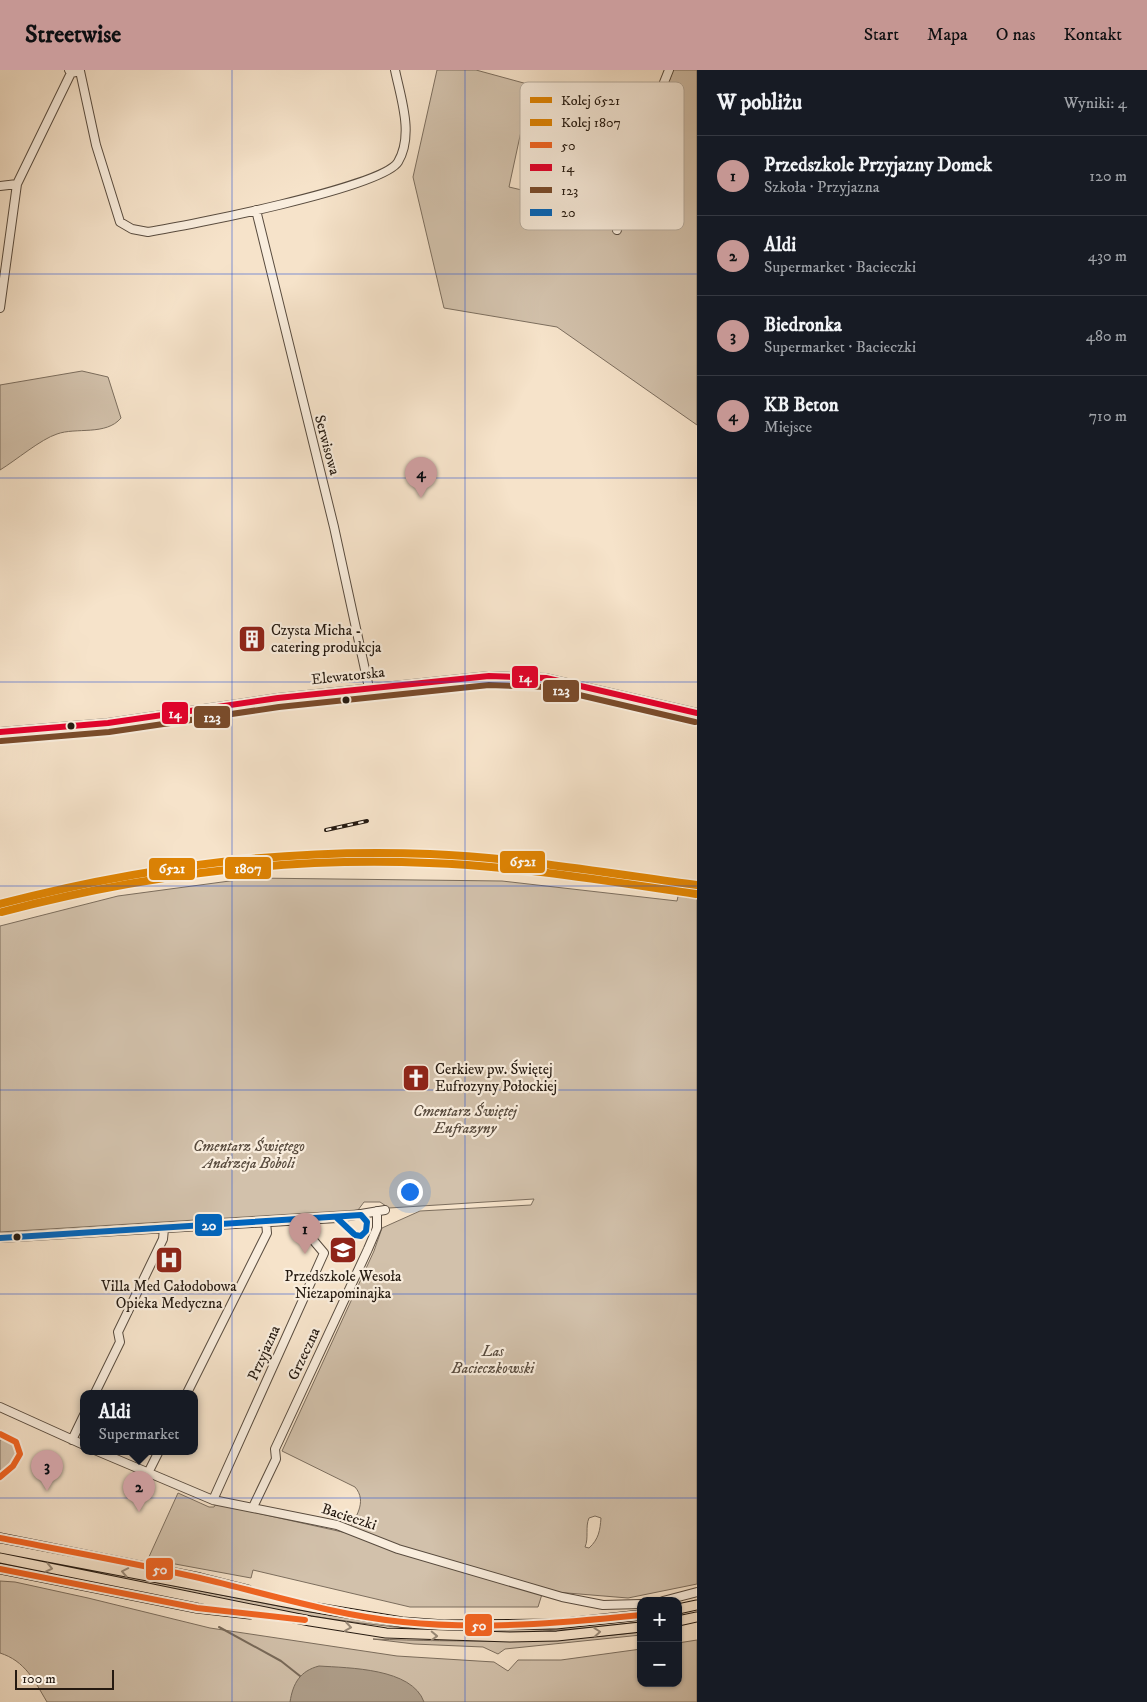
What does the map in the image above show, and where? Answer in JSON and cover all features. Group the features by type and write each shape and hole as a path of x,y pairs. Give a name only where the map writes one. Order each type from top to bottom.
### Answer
{"main road":[{"path":"0,1538 200,1578 311,1608"},
{"path":"0,1548 311,1608 402,1622 444,1625 556,1624 637,1615"},
{"path":"0,1558 310,1621"},
{"path":"0,1568 197,1608 310,1621 386,1633 444,1636 557,1636 637,1627"},
{"path":"682,1608 697,1605"},
{"path":"682,1620 697,1617"}],"street":[{"path":"0,308 17,184 70,72 80,70 96,145 120,222 132,229 148,232 256,210 342,187 384,173 397,164 404,149 406,132 395,70"},
{"path":"664,82 669,70"},
{"path":"0,186 17,184"},
{"name":"Serwisowa","path":"256,210 308,429 334,527 368,688"},
{"name":"Elewatorska","path":"0,732 108,724 262,700 489,676 518,675 552,679 697,713"},
{"name":"Grzeczna","path":"252,1507 276,1459 275,1449 371,1242 377,1228 381,1210 353,1217 306,1220"},
{"path":"0,1238 306,1220"},
{"name":"Przyjazna","path":"213,1500 324,1252 308,1234 306,1220"},
{"path":"188,1390 266,1233 266,1222"},
{"path":"96,1390 120,1342 118,1332 163,1239 164,1229"},
{"path":"0,1407 80,1443"},
{"path":"72,1440 80,1424"},
{"name":"Bacieczki","path":"106,1455 213,1500 337,1525 398,1549 562,1597 595,1604 637,1604"},
{"path":"148,1473 157,1455"},
{"path":"678,1597 697,1592"}],"green space":[{"path":"437,70 476,70 520,82 520,136 509,187 520,190 520,230 684,230 684,82 669,82 673,70 697,70 697,425 557,327 444,308 413,177"},
{"path":"82,371 108,377 121,418 115,424 99,429 57,434 36,445 0,470 0,385"},
{"path":"252,878 502,881 677,901 679,892 697,894 697,1584 628,1598 543,1591 538,1607 410,1607 253,1570 251,1578 148,1559 178,1493 209,1507 214,1507 216,1504 347,1533 359,1510 360,1498 355,1487 282,1451 374,1251 382,1228 420,1211 531,1205 534,1199 389,1208 380,1202 364,1202 358,1210 0,1232 0,926 118,896","holes":["595,1516 601,1518 597,1538 589,1548 585,1547 589,1518"]},
{"path":"4,1439 13,1446 16,1459 0,1472 0,1440"},
{"path":"0,1552 298,1610 405,1626 499,1630 551,1629 637,1620 637,1622 518,1632 444,1631 388,1626 332,1619 221,1600 0,1555"},
{"path":"0,1581 15,1582 88,1598 210,1628 397,1656 494,1662 508,1671 518,1660 561,1660 637,1650 637,1687 682,1687 682,1642 697,1640 697,1702 47,1702 28,1672 9,1656 0,1653"},
{"path":"637,1632 637,1635 505,1649 498,1654 483,1647 414,1644 373,1639 507,1641 607,1636"}],"shaded area":[{"path":"319,1666 362,1669 393,1676 407,1682 417,1691 424,1702 290,1702 298,1679 307,1671"}],"waterway":[{"path":"219,1627 281,1661 300,1676"}],"railway":[{"path":"326,830 367,821"}],"rail line":[{"name":"6521","path":"0,904 53,891 160,870 267,857 321,854 375,853 464,856 564,866 697,885"},
{"name":"1807","path":"2,912 107,888 160,879 214,871 321,863 429,863 496,867 696,894"}],"transit line":[{"name":"14","path":"0,732 108,723 278,698 489,676 546,678 697,713"},
{"name":"123","path":"1,741 109,732 279,707 489,685 545,687 695,722"},
{"name":"20","path":"0,1238 361,1215 367,1222 366,1231 361,1236 355,1235 337,1218"},
{"name":"50","path":"0,1434 16,1442 20,1454 13,1466 0,1477"},
{"name":"50","path":"0,1538 200,1578 326,1609 377,1619 433,1624 492,1625 552,1623 637,1615"},
{"name":"50","path":"0,1569 197,1608 305,1620"}],"place":[{"name":"KB Beton","path":"421,498"},
{"name":"Czysta Micha - catering produkcja","path":"252,639"},
{"name":"Cerkiew pw. Świętej Eufrozyny Połockiej","path":"416,1078"},
{"name":"Przedszkole Wesoła Niezapominajka","path":"343,1250"},
{"name":"Przedszkole Przyjazny Domek","path":"305,1254"},
{"name":"Villa Med Całodobowa Opieka Medyczna","path":"169,1260"},
{"name":"Biedronka","path":"47,1491"},
{"name":"Aldi","path":"139,1512"}],"park label":[{"name":"Cmentarz Świętej Eufrazyny","path":"465,1120"},
{"name":"Cmentarz Świętego Andrzeja Boboli","path":"249,1154"},
{"name":"Las Bacieczkowski","path":"493,1360"}]}
